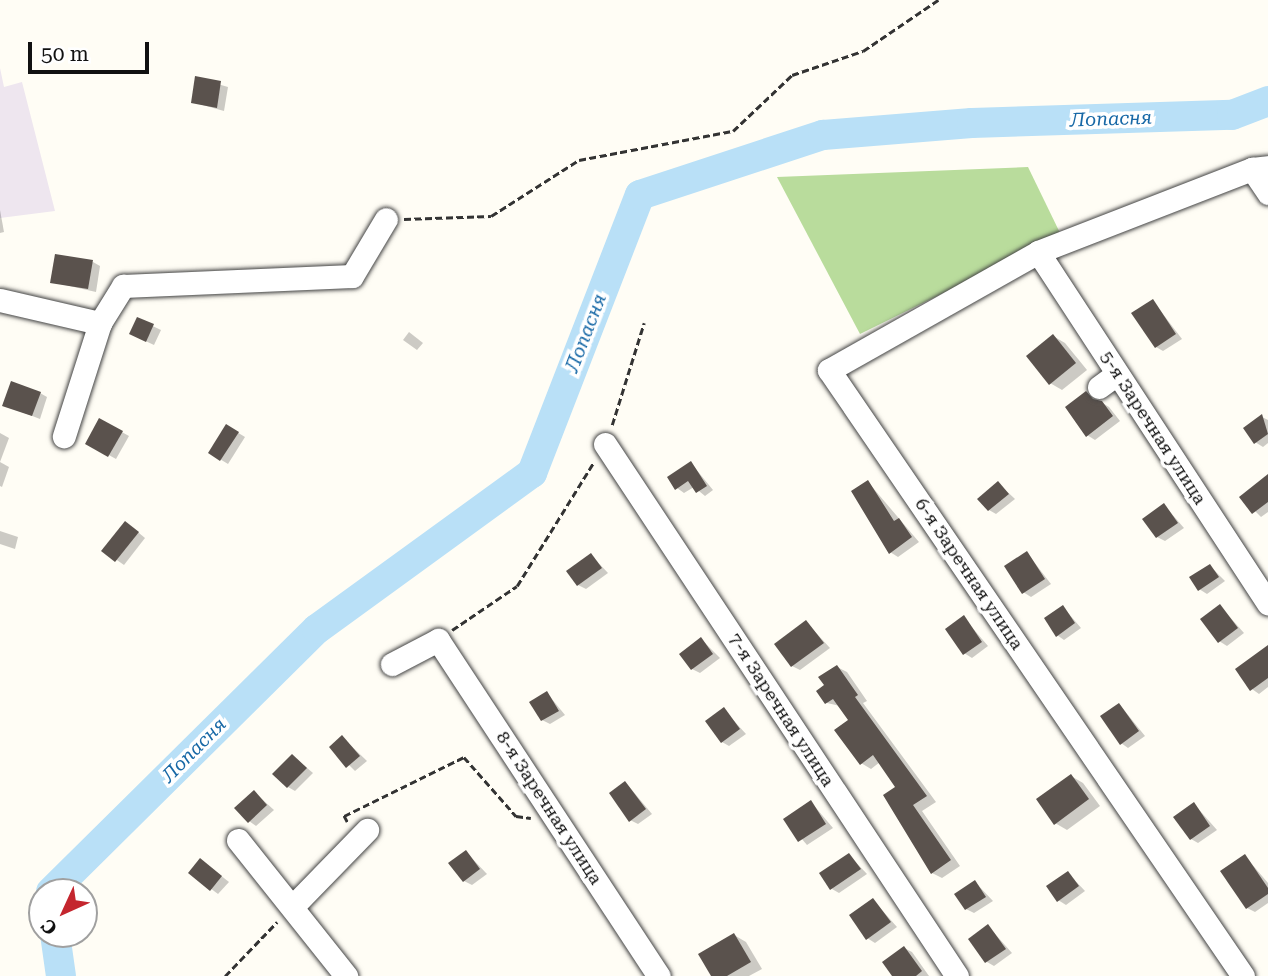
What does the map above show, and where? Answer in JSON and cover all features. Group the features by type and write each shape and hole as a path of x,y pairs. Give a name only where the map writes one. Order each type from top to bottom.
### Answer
{"street":[{"path":"1038,252 1260,168 1268,193"},
{"path":"64,436 100,323 123,286 352,276 386,219"},
{"name":"5-я Заречная улица","path":"1038,252 1108,381 1268,603"},
{"name":"6-я Заречная улица","path":"1038,252 829,370 1243,976"},
{"path":"0,300 100,323"},
{"name":"7-я Заречная улица","path":"606,444 957,976"},
{"path":"391,664 438,640"},
{"name":"8-я Заречная улица","path":"438,640 659,976"},
{"path":"294,905 362,835"},
{"path":"238,839 294,905 346,976"}],"path":[{"path":"386,219 491,216 579,160 733,131 792,75 863,51 938,0"},
{"path":"438,640 517,586 606,444 644,323"},
{"path":"362,835 344,816 464,757 516,816 559,822"},
{"path":"225,976 294,905"}],"shaded area":[{"path":"0,68 4,87 22,82 55,211 0,218"}],"green space":[{"path":"1028,167 1061,235 860,334 777,177"}],"building":[{"path":"195,76 221,81 217,108 191,103"},
{"path":"55,254 93,260 88,289 50,283"},
{"path":"1153,299 1176,334 1155,348 1131,313"},
{"path":"137,317 154,324 146,342 129,334"},
{"path":"1053,334 1076,363 1049,385 1026,356"},
{"path":"11,381 41,392 32,416 2,406"},
{"path":"1086,391 1093,399 1102,401 1113,416 1086,437 1065,407"},
{"path":"1262,414 1268,434 1254,444 1243,428"},
{"path":"99,418 123,431 108,457 85,444"},
{"path":"226,424 239,432 220,461 208,453"},
{"path":"691,461 707,486 696,493 688,481 675,490 667,477"},
{"path":"1268,474 1268,502 1252,514 1239,497"},
{"path":"868,480 894,521 899,518 912,537 889,554 851,491"},
{"path":"998,481 1009,494 988,511 977,499"},
{"path":"1164,503 1178,523 1156,538 1142,519"},
{"path":"125,521 139,532 115,562 101,551"},
{"path":"1027,551 1045,579 1022,594 1004,566"},
{"path":"591,553 602,568 577,586 566,571"},
{"path":"1210,564 1219,577 1198,591 1189,577"},
{"path":"1220,604 1238,628 1218,643 1200,619"},
{"path":"1063,605 1075,623 1056,637 1044,618"},
{"path":"964,615 982,642 963,655 945,629"},
{"path":"806,620 824,643 791,667 774,644"},
{"path":"701,637 713,654 691,670 679,654"},
{"path":"1268,645 1268,678 1250,691 1235,669"},
{"path":"837,665 858,695 855,697 927,796 913,805 951,860 931,874 883,795 895,787 873,755 860,765 834,730 848,720 833,699 825,704 816,691 824,685 818,677"},
{"path":"547,691 559,711 541,721 529,702"},
{"path":"1119,703 1139,731 1120,745 1100,716"},
{"path":"724,707 740,729 721,743 705,721"},
{"path":"342,735 360,756 346,768 329,747"},
{"path":"292,754 307,768 287,788 272,774"},
{"path":"1071,774 1089,799 1054,825 1036,799"},
{"path":"625,781 646,809 629,822 609,793"},
{"path":"254,790 267,805 248,823 234,808"},
{"path":"811,800 826,824 798,842 783,819"},
{"path":"1194,802 1210,826 1190,840 1173,817"},
{"path":"466,850 480,869 463,882 448,863"},
{"path":"849,853 861,869 830,890 819,873"},
{"path":"1245,854 1268,888 1268,894 1246,909 1220,871"},
{"path":"200,858 222,876 210,891 188,873"},
{"path":"1068,871 1079,886 1057,902 1046,886"},
{"path":"975,880 986,897 965,910 954,894"},
{"path":"873,898 891,922 866,940 849,915"},
{"path":"988,924 1006,949 985,963 968,939"},
{"path":"734,933 751,962 727,976 711,976 698,954"},
{"path":"904,946 922,971 916,976 892,976 882,962"}],"waterway":[{"name":"Лопасня","path":"65,878 317,629 532,473 640,195 823,135 972,123 1232,115 1268,101"},
{"name":"Лопасня","path":"57,948 61,976"}]}
